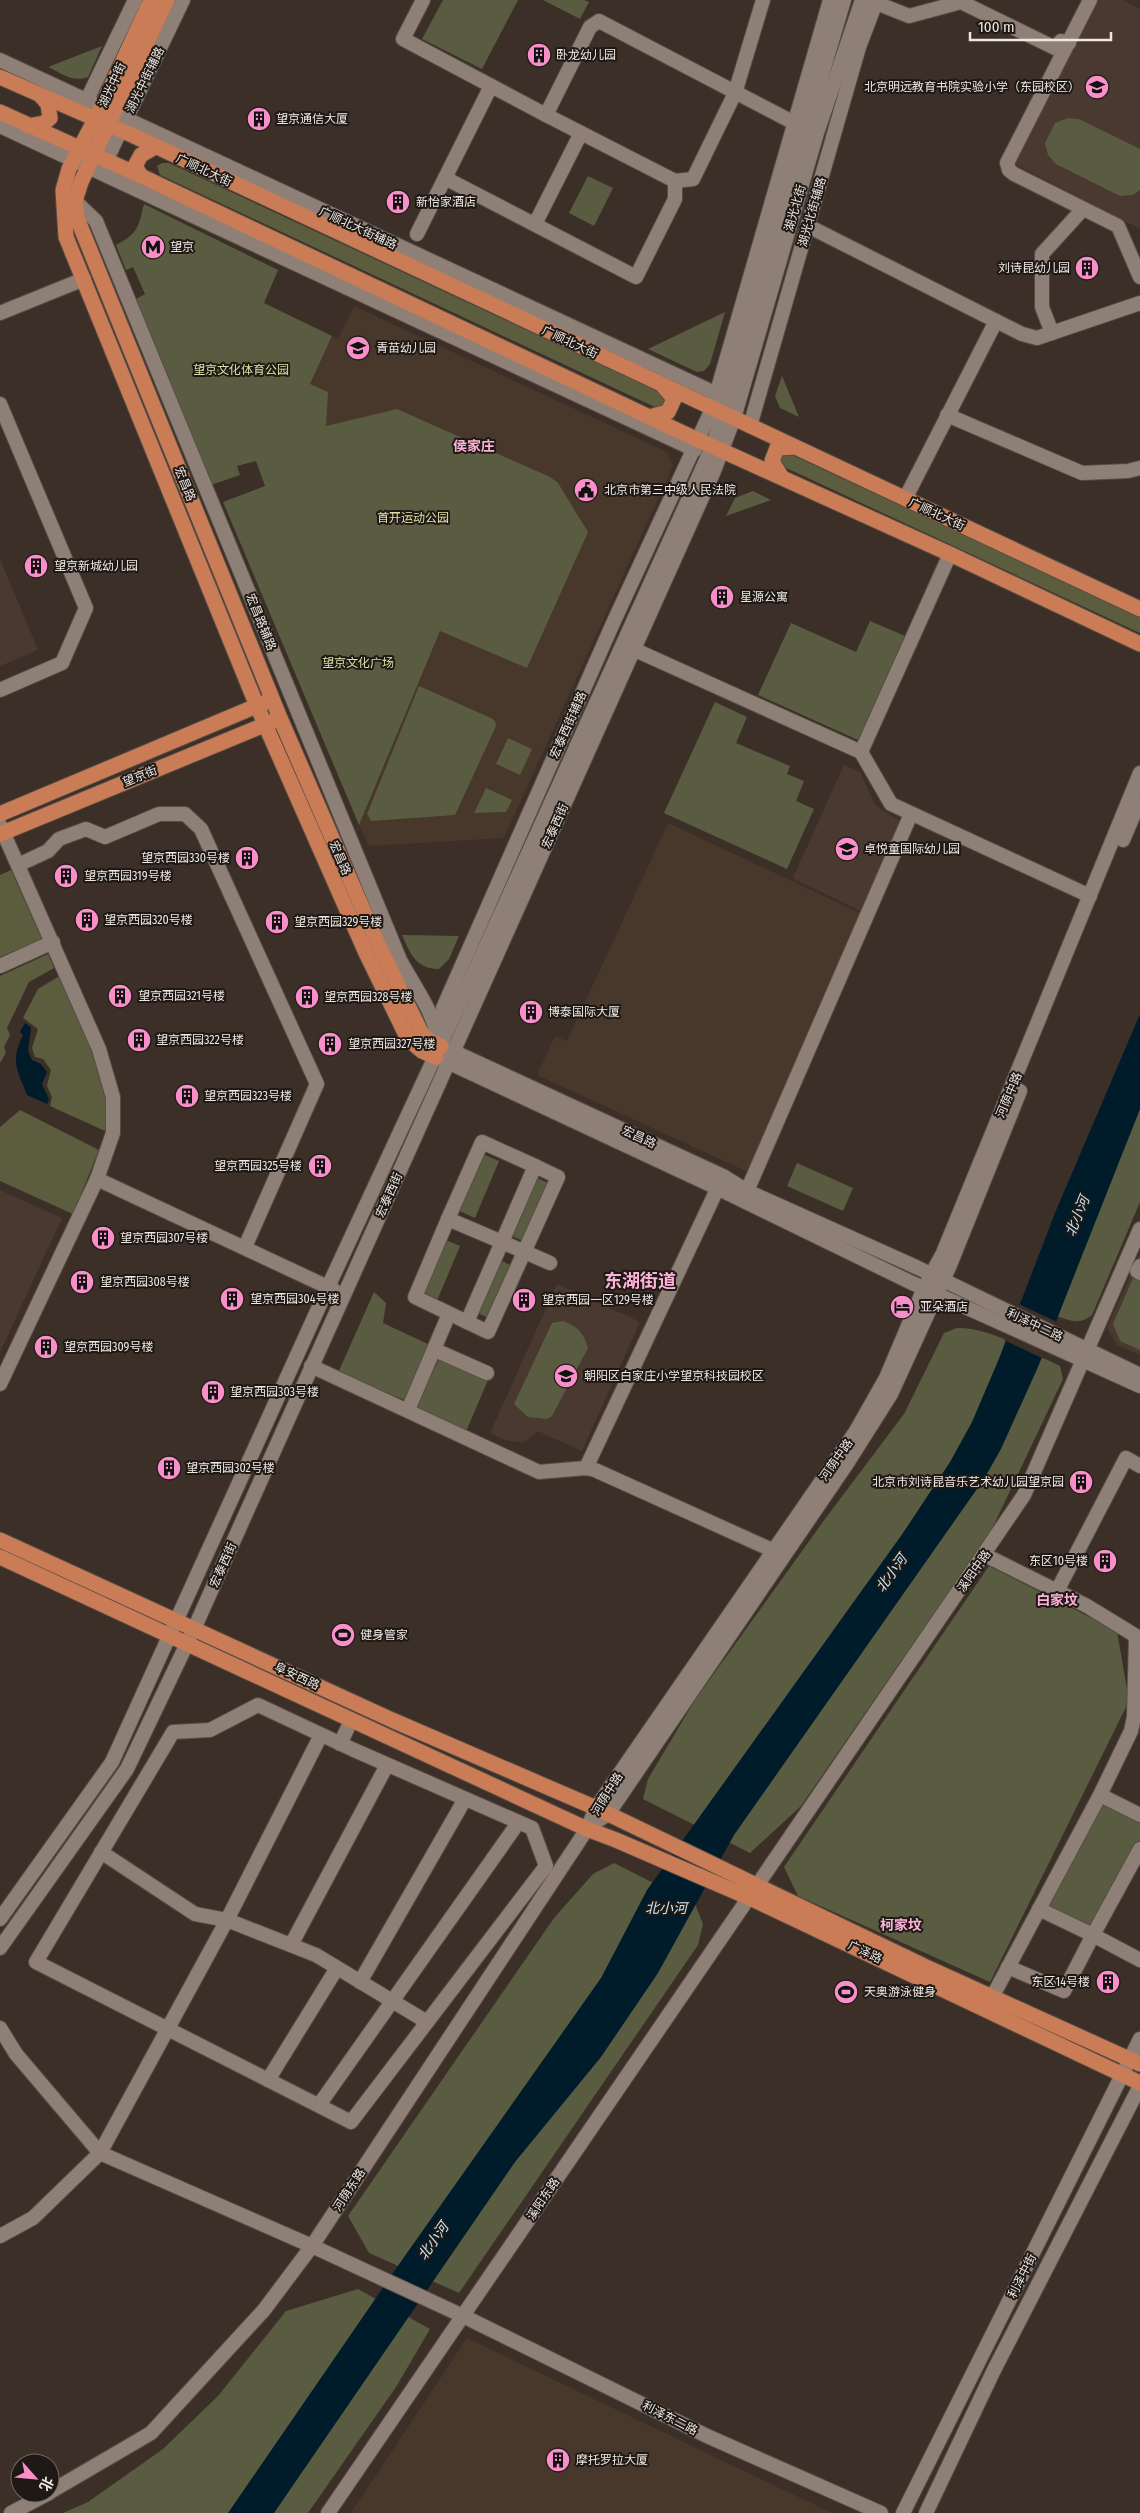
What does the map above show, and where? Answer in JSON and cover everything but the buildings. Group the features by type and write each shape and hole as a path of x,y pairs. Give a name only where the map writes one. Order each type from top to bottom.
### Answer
{"main road":[{"name":"湖光中街","path":"96,161 151,0"},
{"name":"湖光中街","path":"74,159 111,120 167,0"},
{"name":"广顺北大街","path":"0,77 41,96 83,107 111,120 155,147 662,385 722,409 750,426 1140,609"},
{"path":"28,126 44,123 50,118 48,104 41,96"},
{"path":"0,112 28,126 74,159 96,161 141,176 649,416 708,446 781,476 1140,644"},
{"path":"141,176 135,166 141,155 155,147"},
{"name":"宏昌路","path":"74,159 63,190 66,237 257,706 366,953 403,1029 415,1046 445,1054"},
{"path":"75,202 96,161"},
{"name":"宏昌路","path":"75,202 77,218 272,699 379,946 415,1022 428,1040 445,1054"},
{"path":"649,416 668,412 674,399 662,385"},
{"path":"781,476 772,461 778,448 795,447"},
{"name":"望京街","path":"0,814 272,699"},
{"name":"望京街","path":"1,830 280,718"},
{"name":"阜安西路","path":"0,1540 173,1628"},
{"name":"阜安西路","path":"0,1557 392,1720 602,1811"},
{"name":"阜安西路","path":"191,1636 351,1721 587,1829"},
{"name":"广泽路","path":"602,1811 727,1871 753,1892 989,2003 1140,2084"},
{"name":"广泽路","path":"587,1829 718,1886 753,1892"},
{"name":"广泽路","path":"989,2003 1135,2062"}],"street":[{"path":"0,60 83,107 135,0"},
{"name":"湖光中街辅路","path":"111,120 183,0"},
{"path":"423,0 404,39 546,115 675,180 693,179 735,93 763,0"},
{"path":"96,161 708,446 722,409 806,128 830,0"},
{"name":"湖光北街","path":"722,409 844,0"},
{"name":"湖光北街","path":"806,128 862,0"},
{"path":"1090,0 1007,163 1009,170 1014,174 1118,226 1137,253 1140,277"},
{"path":"874,1 909,16 961,2 1055,48 1061,41 1069,43"},
{"name":"湖光北街辅路","path":"750,426 859,47 874,1"},
{"path":"546,115 590,27 599,21 735,93 806,128"},
{"path":"417,234 491,86"},
{"name":"广顺北大街辅路","path":"111,120 722,409"},
{"path":"0,126 74,159"},
{"path":"535,224 581,133"},
{"path":"445,178 636,277 675,199 675,180"},
{"name":"宏昌路辅路","path":"75,202 96,221 400,960 420,998 432,1014 445,1054"},
{"path":"1052,333 1042,307 1042,254 1083,209"},
{"path":"808,226 1022,334 1037,338 1140,303"},
{"path":"0,313 84,280"},
{"path":"905,499 996,321"},
{"path":"0,404 4,424 86,608 62,663 0,690"},
{"name":"宏泰西街","path":"0,1919 112,1762 328,1287 445,1054 633,650 722,409"},
{"path":"948,415 1082,473 1128,471 1140,468"},
{"name":"宏泰西街","path":"0,1948 127,1769 191,1636 312,1366 708,446"},
{"path":"861,752 950,554"},
{"path":"633,650 861,752 890,804 1090,896"},
{"name":"河荫中路","path":"937,1277 943,1252 1140,773"},
{"name":"河荫中路","path":"602,1811 772,1550 838,1459 886,1378 937,1277 1140,800"},
{"path":"18,865 48,851 59,839 86,829 105,837 159,814 185,814 201,829 317,1084 244,1247"},
{"path":"747,1191 912,814"},
{"path":"0,1384 98,1179 113,1133 113,1097 98,1048 53,942 1,830"},
{"path":"0,966 53,942"},
{"name":"宏昌路","path":"445,1054 720,1182 747,1191 937,1277"},
{"path":"482,1142 535,1166 558,1177 488,1332 415,1297 482,1142"},
{"path":"467,1322 535,1166"},
{"path":"98,1179 343,1294"},
{"path":"586,1468 720,1182"},
{"name":"宏昌路","path":"720,1182 781,1221 931,1290"},
{"path":"448,1219 550,1263"},
{"name":"溪阳中路","path":"753,1892 985,1555 1016,1504 1024,1495 1140,1229"},
{"path":"1140,1266 1137,1271 1140,1273"},
{"name":"利泽中二路","path":"937,1277 1008,1319"},
{"name":"河荫中路","path":"587,1829 602,1811 866,1434 902,1373 931,1290"},
{"name":"利泽中二路","path":"931,1290 1008,1319 1054,1340 1086,1355 1140,1386"},
{"path":"408,1410 449,1314"},
{"path":"435,1350 487,1373"},
{"name":"利泽中二路","path":"1086,1355 1140,1375"},
{"path":"312,1366 539,1472 586,1468 772,1550"},
{"path":"1057,1591 1126,1458 1140,1466"},
{"path":"985,1555 1139,1635 1137,1718 1100,1795 989,2003"},
{"path":"258,1705 340,1744 532,1828 546,1866 351,2122 36,1962 173,1732 210,1730 258,1705"},
{"path":"340,1744 351,1721"},
{"path":"0,2236 33,2218 100,2153 166,2028 227,1920 321,1735"},
{"path":"291,1945 388,1765"},
{"path":"1100,1795 1140,1815"},
{"path":"360,1982 465,1799"},
{"path":"319,2105 394,2002 518,1823"},
{"name":"河荫东路","path":"60,2487 151,2433 264,2310 312,2246 587,1829"},
{"path":"1008,1967 1064,1991 1140,1849"},
{"path":"102,1852 195,1914 227,1920 316,1955 427,2022"},
{"name":"溪阳东路","path":"328,2513 753,1892"},
{"path":"1039,1909 1140,1960"},
{"path":"268,2080 337,1968"},
{"path":"0,2028 16,2054 100,2153"},
{"name":"利泽中街","path":"903,2513 1122,2074 1135,2062 1140,2038"},
{"name":"利泽中街","path":"926,2513 994,2370 1140,2084"},
{"name":"利泽东二路","path":"100,2153 312,2246 463,2316 707,2436 881,2513"},
{"name":"河荫东路","path":"10,2513 30,2503"}],"shaded area":[{"name":"北京明远教育书院实验小学（东园校区）","path":"1099,0 1123,0 1140,9 1140,229 1015,164"},
{"name":"北京市第三中级人民法院","path":"354,306 667,452 673,466 504,838 369,846 359,825 440,631 397,409 326,427 310,384 332,336 338,339"},
{"path":"0,559 38,650 0,666"},
{"name":"卓悦童国际幼儿园","path":"844,765 860,772 875,805 900,821 860,911 793,878"},
{"path":"668,823 860,913 748,1172 537,1075 555,1036 567,1041"},
{"path":"0,1190 62,1218 0,1352"},
{"path":"1140,1253 1140,1355 1117,1345 1107,1328"},
{"name":"朝阳区白家庄小学望京科技园校区","path":"557,1284 640,1322 582,1451 538,1431 523,1443 505,1440 490,1433"},
{"path":"467,2338 832,2513 351,2513"}],"green space":[{"path":"443,0 518,0 482,69 422,39"},
{"path":"543,0 584,0 589,2 580,19"},
{"path":"102,46 88,77 83,79 72,78 48,67"},
{"path":"1068,118 1079,119 1140,149 1140,190 1133,195 1120,196 1056,164 1048,155 1045,143 1055,123"},
{"path":"162,163 169,163 666,395 669,400 659,409 160,175 157,166"},
{"path":"588,176 613,188 594,226 569,213"},
{"path":"144,204 278,270 264,303 332,336 310,384 328,392 326,426 397,409 550,477 558,483 588,532 527,668 440,631 359,825 223,502 265,486 256,461 237,466 240,475 211,485 136,299 145,294 133,267 126,270 116,245 129,237 136,229"},
{"path":"725,312 710,364 704,371 697,372 648,349"},
{"path":"782,376 799,417 780,408 775,396"},
{"path":"781,452 788,453 1140,617 1140,633 782,466 777,460"},
{"path":"753,491 771,500 726,516 735,498"},
{"path":"870,621 905,636 858,740 758,695 791,623 856,652"},
{"path":"419,686 491,718 495,721 496,726 455,815 371,821 367,814"},
{"path":"715,702 747,717 736,743 790,766 787,774 804,781 796,801 814,809 787,869 664,813"},
{"path":"508,738 532,749 520,775 496,764"},
{"path":"486,788 512,800 506,812 474,813"},
{"path":"11,870 42,939 0,957 0,875"},
{"path":"402,935 459,936 449,959 439,969 419,963 411,954"},
{"path":"48,954 54,968 29,982 7,1028 10,1035 4,1047 6,1053 0,1063 0,976"},
{"path":"61,975 99,1070 107,1102 107,1132 50,1106 52,1097 47,1086 51,1070 43,1059 35,1057 32,1048 38,1029 23,1018 38,989"},
{"path":"1140,1109 1140,1202 1092,1315 1079,1321 1071,1321 1056,1316"},
{"path":"20,1110 99,1150 73,1214 0,1181 0,1127"},
{"path":"480,1153 499,1161 475,1218 457,1210"},
{"path":"797,1163 853,1188 843,1211 787,1186"},
{"path":"533,1176 548,1183 523,1241 507,1234"},
{"path":"441,1238 460,1246 436,1303 418,1295"},
{"path":"498,1259 512,1266 489,1318 475,1312"},
{"path":"1134,1276 1140,1279 1140,1350 1120,1341 1113,1324"},
{"path":"374,1292 386,1303 383,1323 430,1345 407,1401 338,1373"},
{"path":"563,1321 579,1331 588,1348 552,1416 547,1419 528,1417 514,1404 552,1323"},
{"path":"957,1328 984,1332 1022,1347 1060,1366 1063,1379 992,1529 801,1806 750,1853 643,1799 648,1779 695,1700 825,1519 904,1414 944,1333"},
{"path":"440,1357 488,1380 465,1434 419,1412 417,1405"},
{"path":"989,1566 1117,1631 1129,1701 990,1982 798,1896 784,1867"},
{"path":"1102,1797 1140,1816 1140,1840 1092,1934 1042,1909"},
{"path":"614,1863 695,1904 703,1924 698,1945 459,2293 369,2253 348,2216 554,1918 593,1874"},
{"path":"358,2289 430,2329 396,2387 308,2513 63,2513 88,2502 163,2449 218,2396 286,2311"}],"water":[{"name":"北小河","path":"1140,1014 1140,1109 1038,1367 1001,1449 984,1479 734,1835 658,1973 601,2057 515,2162 274,2513 228,2513 402,2260 601,1978 647,1890 903,1533 950,1462 972,1422 998,1361 1055,1213"},
{"path":"25,1023 31,1027 28,1051 32,1060 41,1064 47,1072 42,1084 49,1099 47,1104 27,1095 16,1065 17,1052 23,1035 20,1032"}],"pier":[{"path":"1019,1304 1057,1322 1044,1359 1004,1340"}],"place":[{"name":"卧龙幼儿园","path":"539,55"},
{"name":"北京明远教育书院实验小学（东园校区）","path":"1097,87"},
{"name":"望京通信大厦","path":"259,119"},
{"name":"新怡家酒店","path":"398,202"},
{"name":"望京","path":"153,247"},
{"name":"刘诗昆幼儿园","path":"1087,268"},
{"name":"青苗幼儿园","path":"358,348"},
{"name":"北京市第三中级人民法院","path":"586,490"},
{"name":"望京新城幼儿园","path":"36,566"},
{"name":"星源公寓","path":"722,597"},
{"name":"卓悦童国际幼儿园","path":"847,849"},
{"name":"望京西园330号楼","path":"247,858"},
{"name":"望京西园319号楼","path":"66,876"},
{"name":"望京西园320号楼","path":"87,920"},
{"name":"望京西园329号楼","path":"277,922"},
{"name":"望京西园321号楼","path":"120,996"},
{"name":"望京西园328号楼","path":"307,997"},
{"name":"博泰国际大厦","path":"531,1012"},
{"name":"望京西园322号楼","path":"139,1040"},
{"name":"望京西园327号楼","path":"330,1044"},
{"name":"望京西园323号楼","path":"187,1096"},
{"name":"望京西园325号楼","path":"320,1166"},
{"name":"望京西园307号楼","path":"103,1238"},
{"name":"望京西园308号楼","path":"82,1282"},
{"name":"望京西园304号楼","path":"232,1299"},
{"name":"望京西园一区129号楼","path":"524,1300"},
{"name":"亚朵酒店","path":"902,1307"},
{"name":"望京西园309号楼","path":"46,1347"},
{"name":"朝阳区白家庄小学望京科技园校区","path":"566,1376"},
{"name":"望京西园303号楼","path":"213,1392"},
{"name":"望京西园302号楼","path":"169,1468"},
{"name":"北京市刘诗昆音乐艺术幼儿园望京园","path":"1081,1482"},
{"name":"东区10号楼","path":"1105,1561"},
{"name":"健身管家","path":"343,1635"},
{"name":"东区14号楼","path":"1108,1982"},
{"name":"天奥游泳健身","path":"846,1992"},
{"name":"摩托罗拉大厦","path":"558,2460"}],"district":[{"name":"侯家庄","path":"474,446"},
{"name":"东湖街道","path":"640,1281"},
{"name":"白家坟","path":"1057,1600"},
{"name":"柯家坟","path":"901,1925"}],"park label":[{"name":"望京文化体育公园","path":"241,370"},
{"name":"首开运动公园","path":"413,518"},
{"name":"望京文化广场","path":"358,663"}]}
